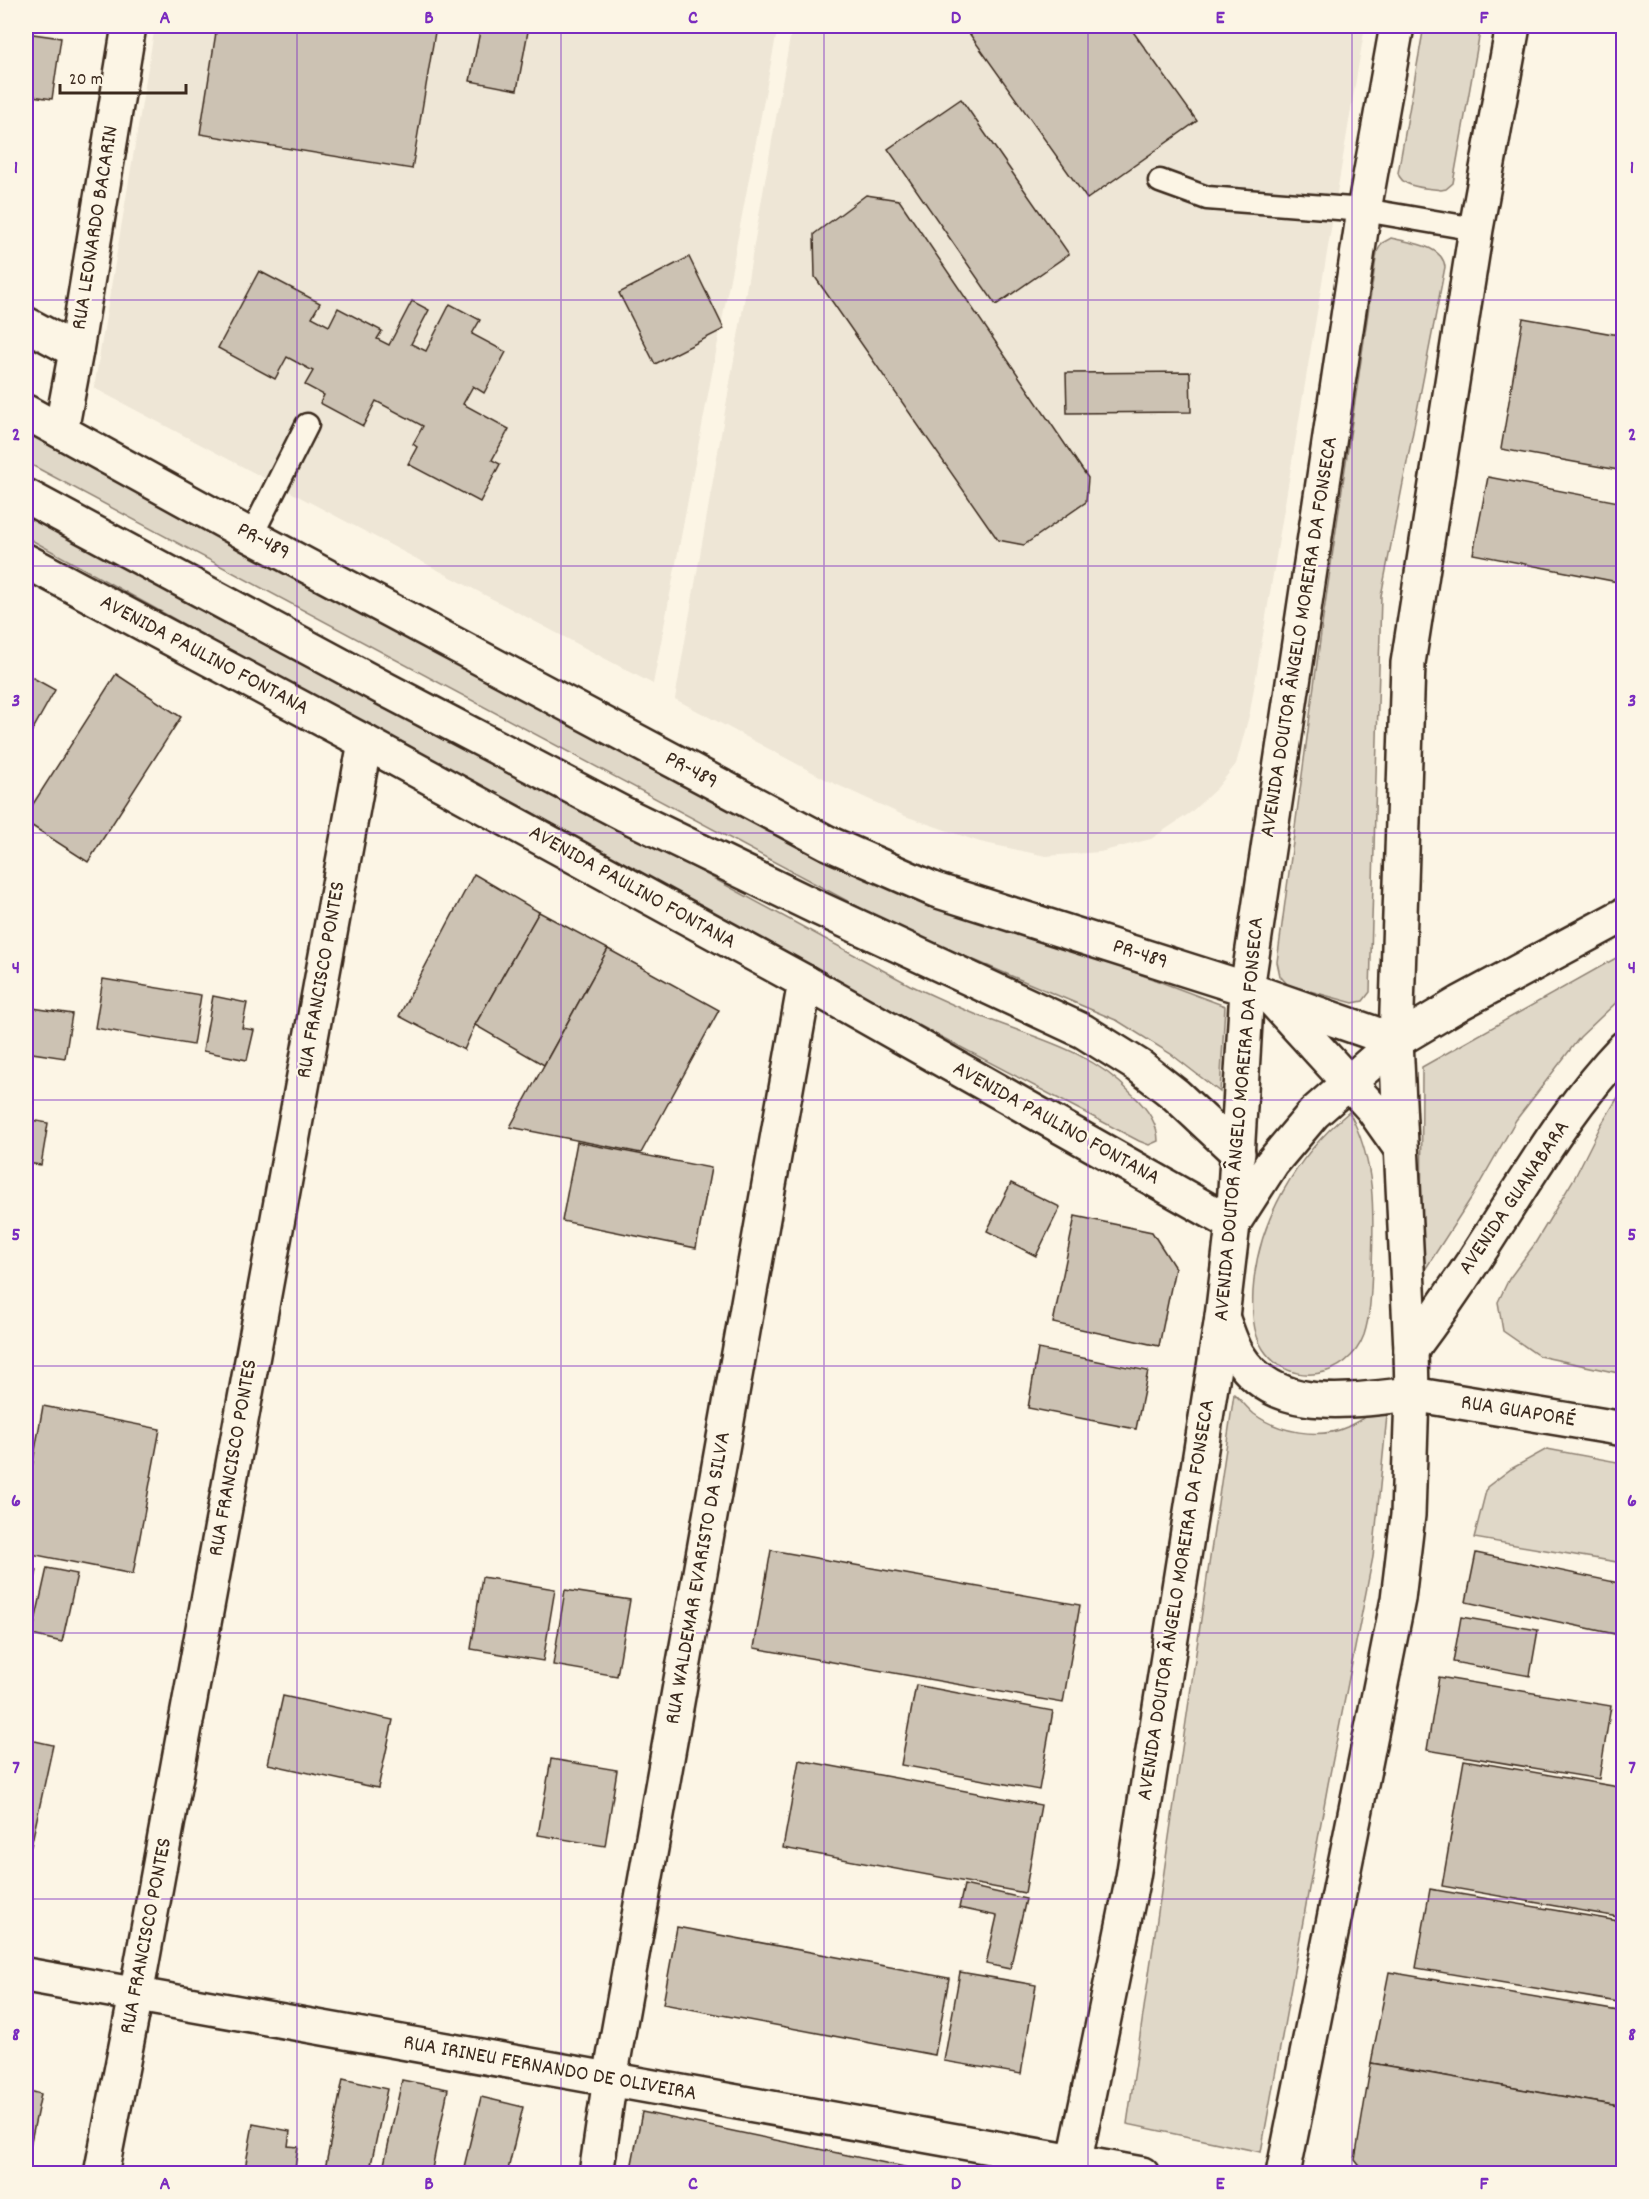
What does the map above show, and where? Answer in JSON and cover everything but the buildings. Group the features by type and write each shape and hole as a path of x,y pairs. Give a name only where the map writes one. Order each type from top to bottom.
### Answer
{"street":[{"name":"RUA LEONARDO BACARIN","path":"61,431 129,26"},
{"name":"AVENIDA DOUTOR ÂNGELO MOREIRA DA FONSECA","path":"1073,2168 1133,1876 1222,1317 1233,1224 1238,1153 1258,993 1364,210 1397,26"},
{"path":"1283,2174 1398,1599 1408,1515 1411,1350 1396,1041 1408,663 1476,229 1513,26"},
{"path":"26,324 76,351"},
{"name":"PR-489","path":"26,412 251,536 828,843 935,890 1258,993 1396,1041"},
{"path":"26,496 624,814 818,908 1083,1031 1140,1066 1158,1080 1238,1153"},
{"name":"AVENIDA PAULINO FONTANA","path":"26,561 365,742 805,982 1233,1224"},
{"name":"RUA FRANCISCO PONTES","path":"101,2174 136,1995 365,742"},
{"path":"1233,1224 1272,1163 1314,1113 1396,1041 1460,1003 1623,915"},
{"name":"RUA WALDEMAR EVARISTO DA SILVA","path":"596,2174 610,2079 805,982"},
{"path":"1258,993 1349,1082 1372,1108 1401,1149"},
{"name":"AVENIDA GUANABARA","path":"1411,1350 1442,1309 1547,1146 1623,1048"},
{"name":"RUA GUAPORÉ","path":"1222,1317 1238,1355 1258,1378 1283,1393 1303,1399 1338,1401 1412,1394 1623,1429"},
{"name":"RUA IRINEU FERNANDO DE OLIVEIRA","path":"26,1975 610,2079 1073,2168 1142,2174"}],"lane":[{"path":"1160,181 1207,198 1364,210 1476,229"},
{"path":"251,536 307,425"}],"shaded area":[{"path":"155,26 778,26 653,684 94,388"},
{"path":"792,26 1365,26 1250,712 1236,764 1217,788 1190,813 1151,839 1100,852 1046,856 980,842 905,816 829,781 675,699"},
{"path":"1424,26 1481,26 1453,183 1441,190 1409,184 1400,178 1398,173"},
{"path":"1391,238 1432,249 1443,260 1445,267 1381,596 1370,992 1363,1001 1353,1003 1288,985 1280,976 1277,962 1323,618 1377,252 1382,243"},
{"path":"26,428 930,896 1225,1006 1220,1092 1171,1054 1118,1021 898,928 26,462"},
{"path":"26,505 910,985 970,1012 1048,1041 1083,1057 1117,1080 1142,1104 1156,1127 1158,1141 1149,1145 1139,1141 708,914 26,537"},
{"path":"1623,954 1623,996 1580,1037 1516,1120 1473,1195 1421,1276 1422,1067"},
{"path":"1623,1089 1623,1374 1539,1356 1503,1331 1498,1302 1509,1279 1534,1245 1575,1177 1601,1125"},
{"path":"1349,1112 1358,1131 1369,1169 1373,1207 1371,1292 1368,1318 1364,1335 1356,1350 1345,1361 1317,1374 1302,1374 1288,1370 1274,1362 1259,1342 1253,1313 1256,1265 1271,1216 1296,1170 1330,1129"},
{"path":"1234,1394 1254,1414 1264,1420 1287,1429 1312,1433 1336,1431 1347,1427 1388,1405 1373,1557 1328,1784 1261,2152 1127,2124"},
{"path":"1547,1449 1623,1463 1623,1563 1474,1538 1487,1487 1511,1469"}]}
